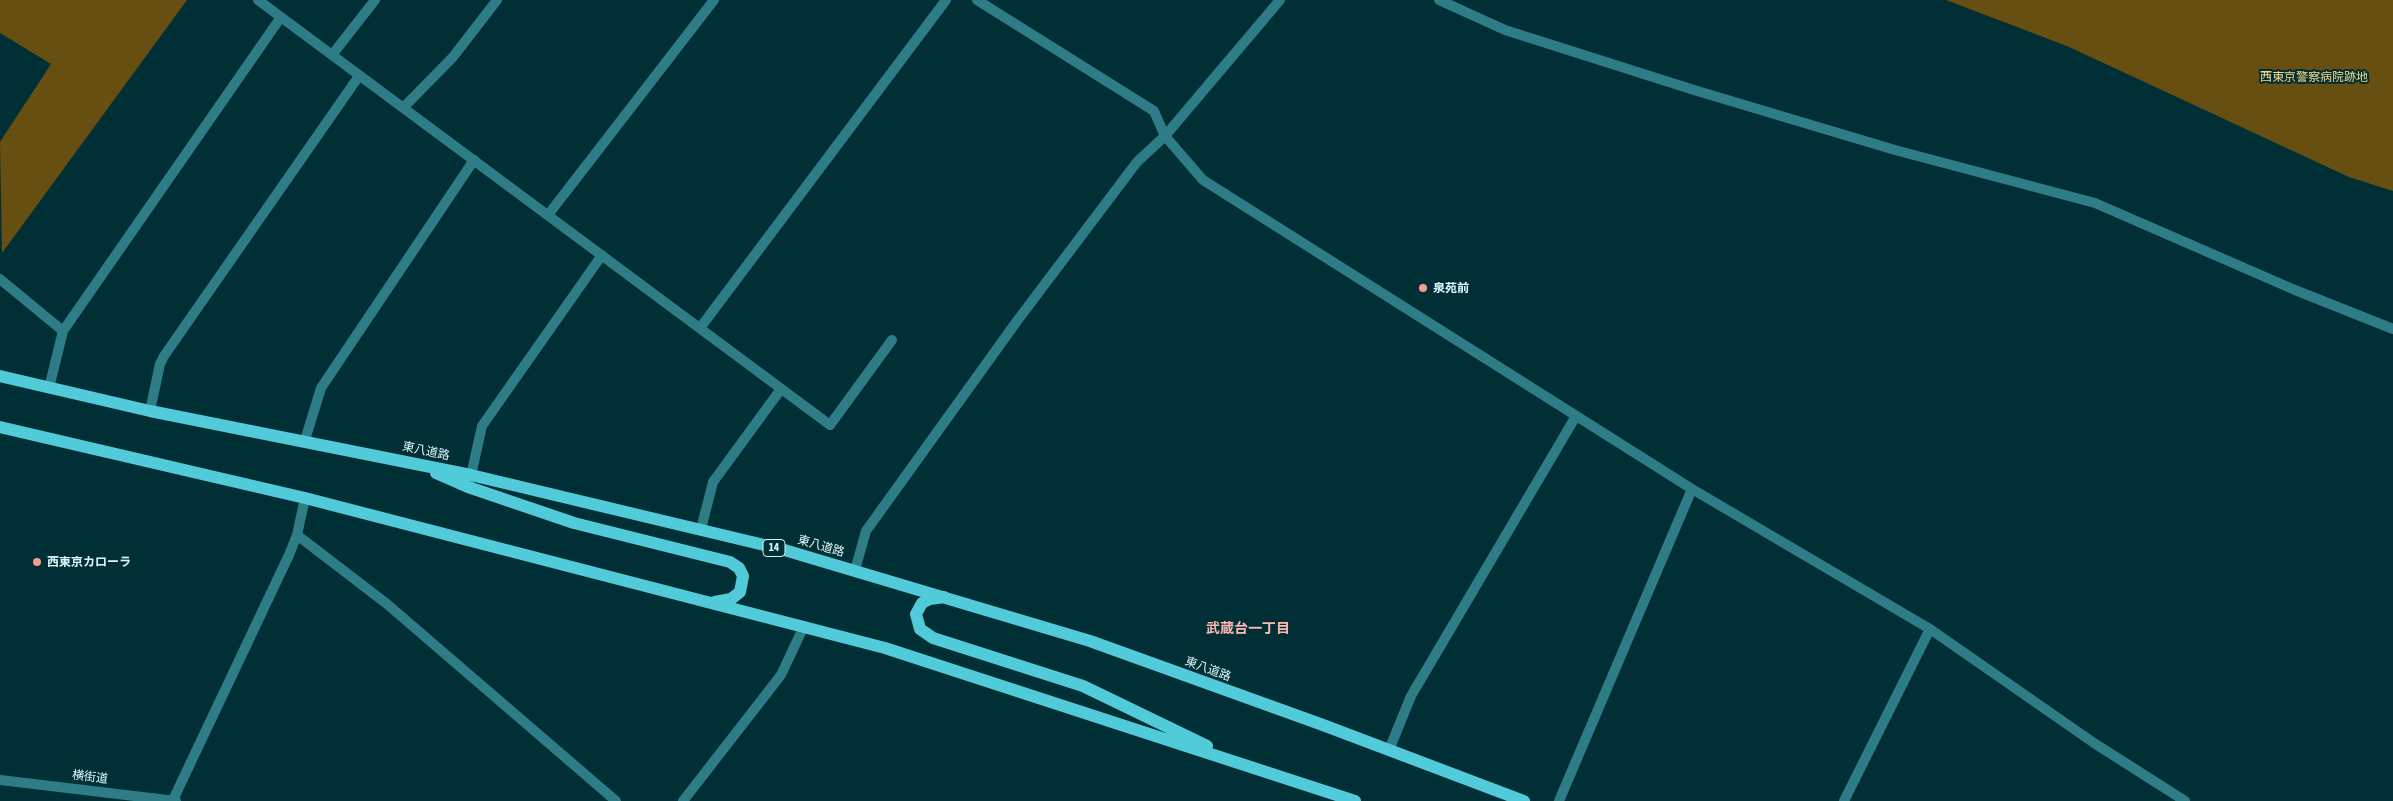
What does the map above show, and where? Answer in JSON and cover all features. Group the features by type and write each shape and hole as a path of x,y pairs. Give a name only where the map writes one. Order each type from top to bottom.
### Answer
{"main road":[{"name":"東八道路","path":"0,376 150,411 410,462 470,481 701,529 855,570 1090,641 1524,801"},
{"path":"0,427 305,498 885,648 1355,801"},
{"path":"470,481 574,523 730,562 739,568 743,576 744,583 740,592 731,599 711,603"},
{"path":"948,598 930,599 922,603 916,614 920,629 932,638 1082,686 1252,768"}],"street":[{"path":"258,0 830,425 892,340"},
{"path":"332,55 374,0"},
{"path":"403,108 453,58 497,0"},
{"path":"548,215 714,0"},
{"path":"700,328 946,0"},
{"path":"977,0 1154,111 1164,136 1203,180 1692,489 1930,629 2094,744 2185,801"},
{"path":"855,570 866,531 929,441 1138,162 1164,136 1280,0"},
{"path":"1439,0 1505,30 1694,90 1896,150 2095,203 2295,290 2393,329"},
{"path":"49,388 63,331 281,17"},
{"path":"150,411 160,364 164,356 359,76"},
{"path":"305,440 321,388 474,160"},
{"path":"470,481 482,426 602,256"},
{"path":"0,279 63,331"},
{"path":"701,529 713,482 781,389"},
{"path":"1389,750 1411,696 1576,416"},
{"path":"1559,801 1692,489"},
{"path":"174,801 297,535 305,498"},
{"path":"297,535 386,604 616,801"},
{"path":"683,801 781,675 804,626"},
{"path":"1844,801 1930,629"},
{"name":"横街道","path":"0,780 174,801"}],"green space":[{"path":"0,0 187,0 2,253 0,142 51,64 0,33"},
{"name":"西東京警察病院跡地","path":"1946,0 2393,0 2393,191 2349,177 2067,46"}],"place":[{"name":"泉苑前","path":"1423,288"},
{"name":"西東京カローラ","path":"37,562"}],"district":[{"name":"武蔵台一丁目","path":"1248,629"}]}
